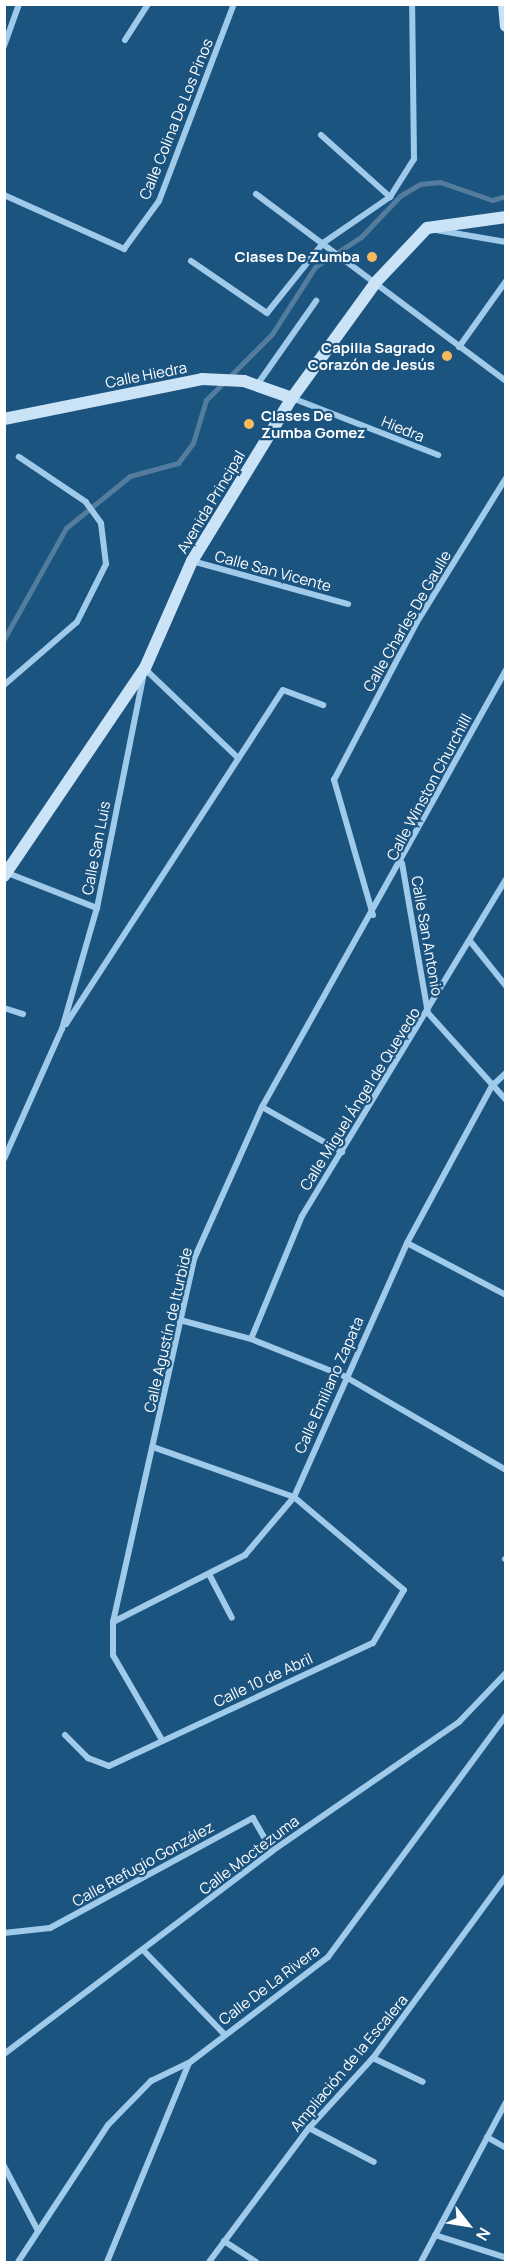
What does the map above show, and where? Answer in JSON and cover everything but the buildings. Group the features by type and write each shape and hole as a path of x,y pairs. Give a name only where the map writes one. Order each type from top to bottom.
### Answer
{"street":[{"path":"4,46 19,4"},
{"path":"125,40 148,4"},
{"name":"Calle Colina De Los Pinos","path":"4,195 124,249 159,201 234,4"},
{"path":"191,261 267,314 323,243 390,197 414,159 416,142 412,4"},
{"path":"504,4 506,26"},
{"path":"321,135 390,197"},
{"path":"256,194 333,249 506,381"},
{"path":"427,228 506,217"},
{"path":"427,228 506,242"},
{"name":"Avenida Principal","path":"5,874 145,668 192,561 292,398 376,282 427,228"},
{"path":"459,347 506,281"},
{"path":"257,386 316,301"},
{"name":"Calle Hiedra","path":"4,419 202,379 244,381 292,398"},
{"name":"Hiedra","path":"292,398 438,455"},
{"path":"4,685 37,662 82,613 106,564 100,523 86,502 19,457"},
{"name":"Calle Charles De Gaulle","path":"373,916 334,780 417,622 506,478"},
{"name":"Calle San Vicente","path":"192,561 348,603"},
{"path":"145,668 238,758 283,690 323,705"},
{"name":"Calle San Luis","path":"4,1159 62,1029 97,908 145,668"},
{"name":"Calle Winston Churchilll","path":"373,916 506,670"},
{"name":"Calle San Luis","path":"62,1029 238,758"},
{"name":"Calle San Antonio","path":"402,863 428,1013"},
{"path":"5,874 97,908"},
{"name":"Calle Miguel Ángel de Quevedo","path":"251,1339 302,1216 428,1013 506,879"},
{"name":"Calle Agustín de Iturbide","path":"162,1740 114,1655 113,1622 180,1320 203,1234 262,1107 373,916"},
{"path":"470,941 506,986"},
{"path":"4,1008 23,1014"},
{"path":"428,1013 506,1100"},
{"name":"Calle Emiliano Zapata","path":"113,1622 210,1576 245,1555 294,1497 344,1376 407,1243 492,1086 506,1073"},
{"path":"262,1107 342,1152"},
{"path":"407,1243 506,1295"},
{"path":"180,1320 251,1339 344,1376 506,1470"},
{"path":"153,1447 294,1497"},
{"name":"Calle 10 de Abril","path":"65,1735 88,1758 109,1766 373,1643 404,1590 294,1497"},
{"path":"210,1576 232,1618"},
{"name":"Calle Moctezuma","path":"4,2054 272,1851 459,1722 506,1674"},
{"name":"Calle De La Rivera","path":"107,2262 189,2063 224,2034 328,1957 506,1716"},
{"name":"Calle Refugio González","path":"4,1933 50,1928 253,1818 272,1851"},
{"name":"Ampliación de la Escalera","path":"209,2262 309,2128 373,2058 506,1876"},
{"path":"143,1950 224,2034"},
{"path":"373,2058 423,2082"},
{"path":"18,2262 108,2125 151,2081 189,2063"},
{"path":"421,2262 506,2102"},
{"path":"309,2128 374,2162"},
{"path":"487,2137 506,2148"},
{"path":"4,2166 38,2231"},
{"path":"435,2235 504,2257"},
{"path":"224,2241 256,2262"}],"waterway":[{"path":"4,639 66,528 130,476 178,463 193,443 206,400 272,334 315,267 361,237 400,196 420,184 440,182 492,200 506,196"}],"place":[{"name":"Clases De Zumba","path":"372,257"},
{"name":"Capilla Sagrado Corazón de Jesús","path":"447,356"},
{"name":"Clases De Zumba Gomez","path":"249,424"}]}
